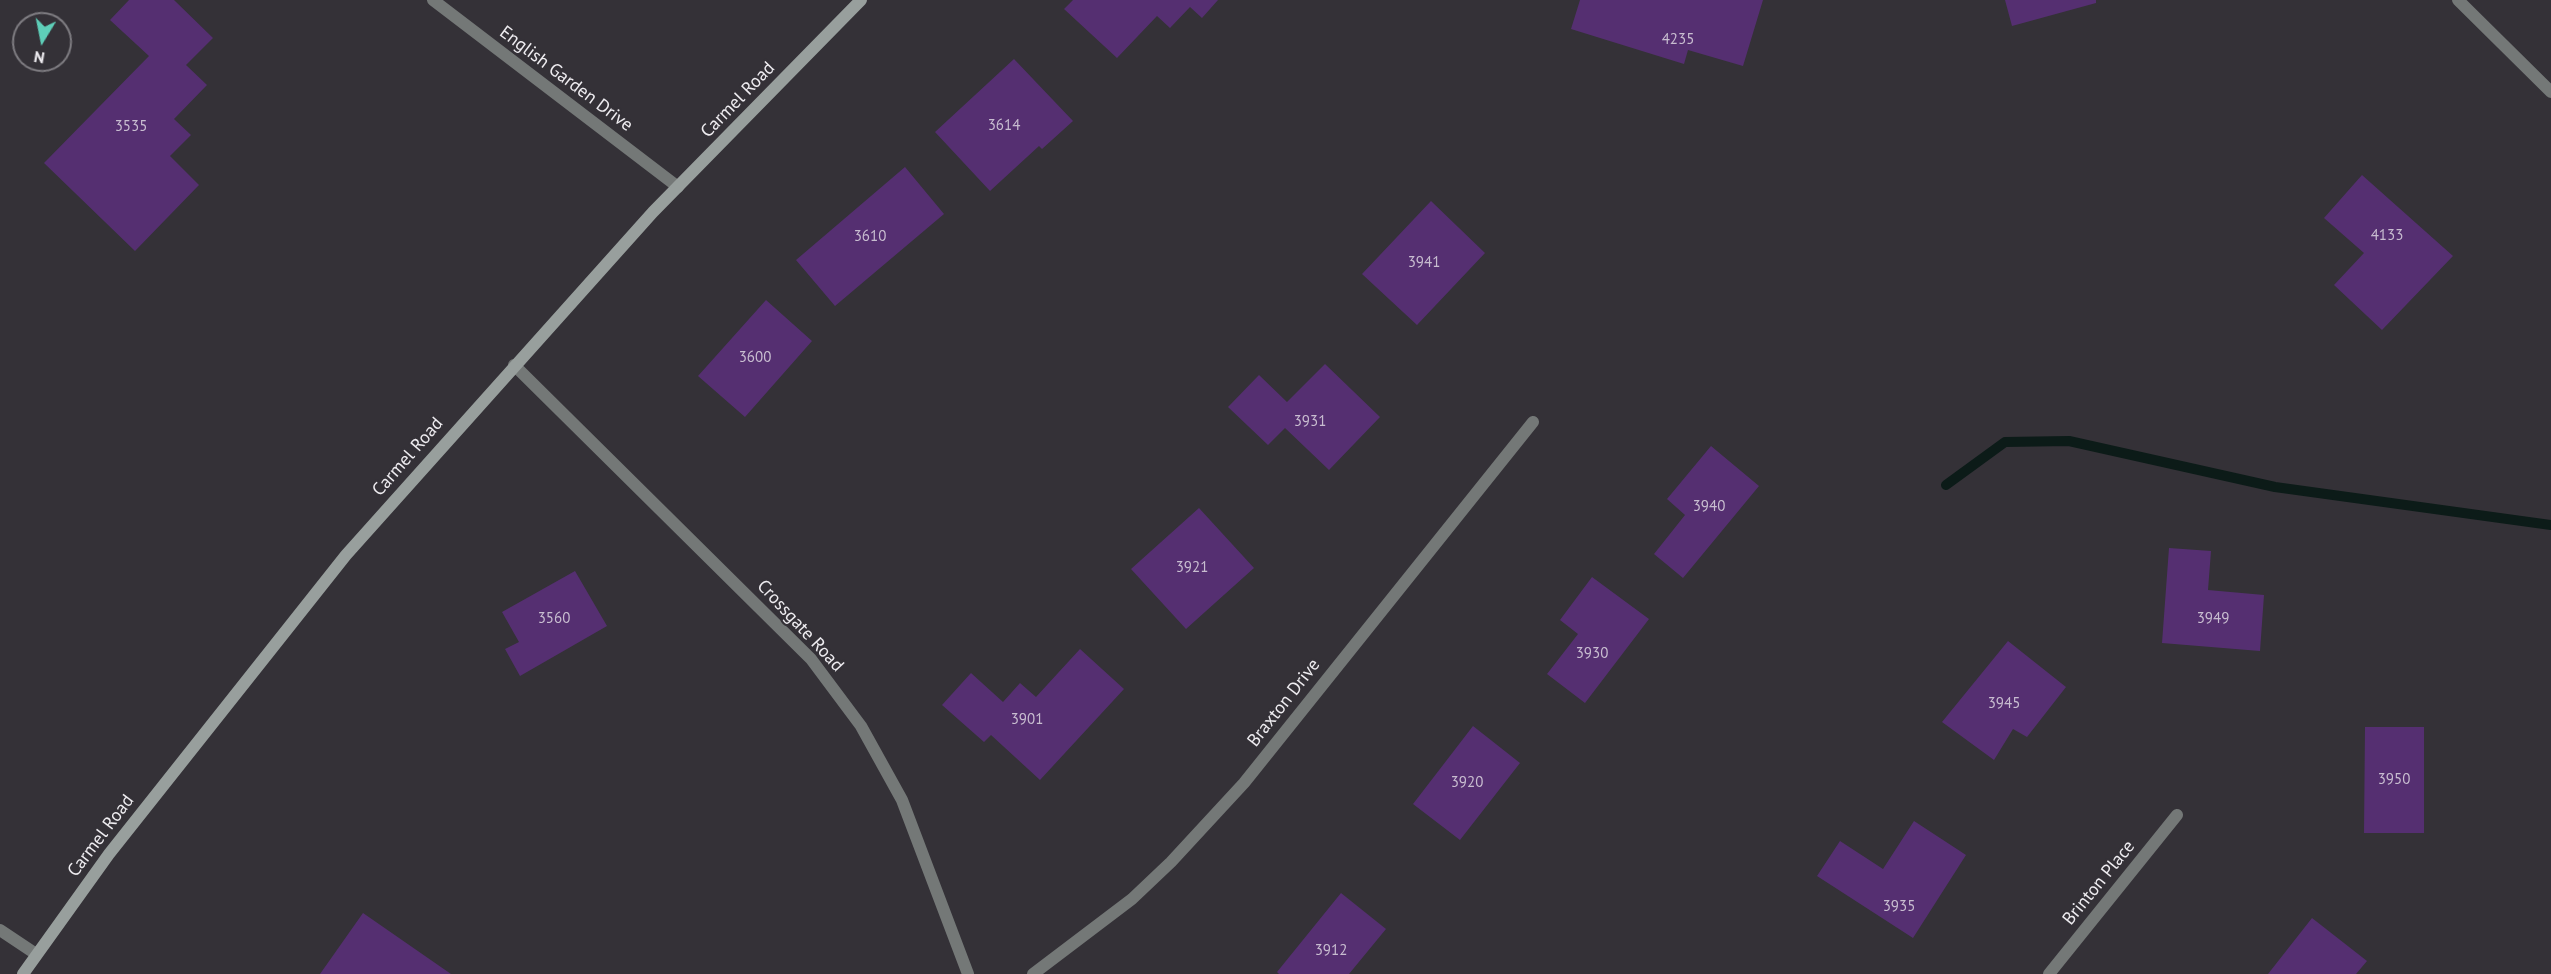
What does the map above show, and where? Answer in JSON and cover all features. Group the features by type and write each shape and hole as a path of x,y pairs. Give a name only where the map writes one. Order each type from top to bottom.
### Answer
{"main road":[{"name":"Carmel Road","path":"23,974 109,854 236,690 345,555 514,365 678,187 861,0"}],"street":[{"name":"English Garden Drive","path":"433,0 678,187"},
{"path":"2458,0 2551,92"},
{"name":"Crossgate Road","path":"514,365 811,658 861,726 902,800 968,974"},
{"name":"Braxton Drive","path":"1033,974 1132,899 1171,862 1244,783 1533,422"},
{"name":"Brinton Place","path":"2049,974 2177,815"},
{"path":"0,930 36,954"}],"building":[{"path":"129,0 174,0 213,38 186,65 207,85 174,119 191,135 170,156 199,185 135,251 44,163 149,56 110,20"},
{"path":"1073,0 1218,0 1202,18 1190,7 1170,28 1157,16 1117,58 1064,9"},
{"path":"1580,0 1763,0 1743,66 1688,50 1684,64 1571,29"},
{"path":"2005,0 2096,0 2096,3 2012,26"},
{"path":"1014,59 1073,121 1042,149 1039,146 990,191 935,132"},
{"path":"905,167 944,214 835,306 796,260"},
{"path":"2362,175 2453,256 2382,330 2334,285 2364,253 2324,218"},
{"path":"1431,201 1485,253 1417,325 1362,274"},
{"path":"766,300 812,341 745,417 698,376"},
{"path":"1325,364 1380,417 1329,470 1285,428 1268,445 1228,407 1259,375 1287,402"},
{"path":"1711,446 1759,486 1683,578 1654,554 1685,515 1667,499"},
{"path":"1199,508 1254,568 1186,629 1131,569"},
{"path":"2169,548 2211,551 2208,590 2264,595 2260,651 2162,643"},
{"path":"575,571 607,626 520,676 505,649 519,642 502,612"},
{"path":"1592,577 1649,619 1585,703 1547,674 1578,634 1560,620"},
{"path":"2008,641 2066,687 2027,737 2013,729 1994,760 1942,722"},
{"path":"1080,649 1124,689 1040,780 991,735 984,742 942,705 971,673 1003,702 1020,683 1036,697"},
{"path":"1473,726 1520,763 1460,840 1413,804"},
{"path":"2365,727 2424,727 2424,833 2364,833"},
{"path":"1914,821 1966,855 1913,938 1817,876 1840,841 1883,869"},
{"path":"1341,893 1386,929 1349,974 1279,974 1277,972"},
{"path":"363,913 451,974 320,974"},
{"path":"2312,918 2367,961 2356,974 2268,974"}],"waterway":[{"path":"1946,485 2005,442 2069,441 2275,487 2551,525"}]}
